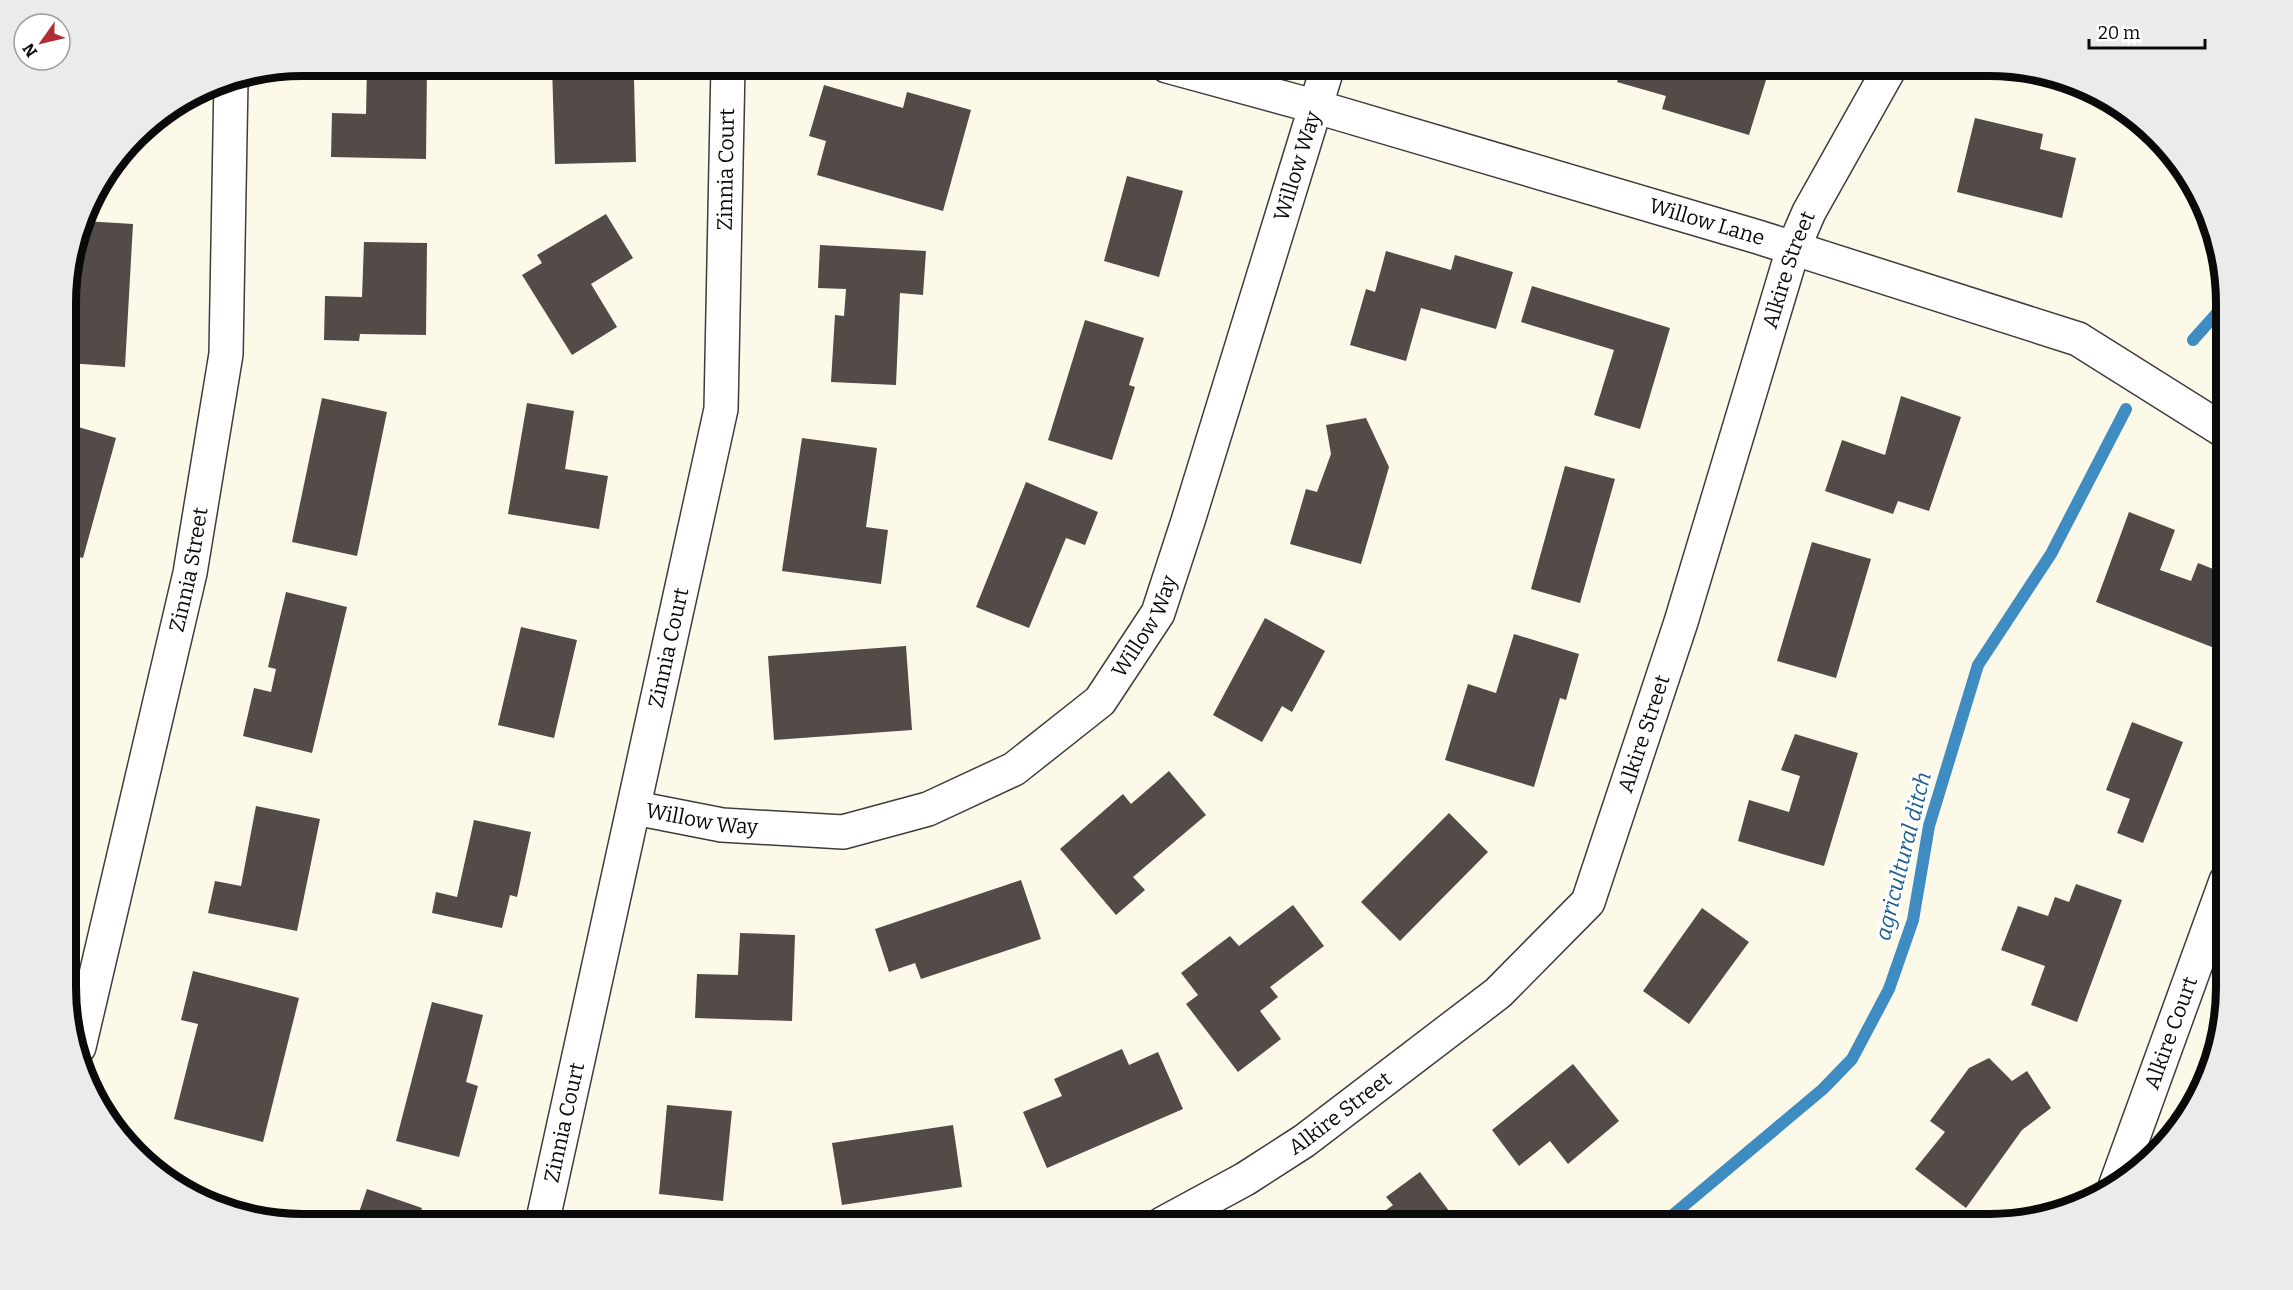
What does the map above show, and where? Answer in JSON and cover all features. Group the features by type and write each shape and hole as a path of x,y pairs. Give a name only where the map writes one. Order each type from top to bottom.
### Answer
{"street":[{"name":"Zinnia Court","path":"544,1214 721,409 728,76"},
{"name":"Willow Lane","path":"1204,76 1317,107 1793,249 2078,339 2216,426"},
{"name":"Willow Way","path":"634,808 722,825 843,832 928,809 1014,769 1100,701 1158,613 1325,76"},
{"name":"Alkire Street","path":"1180,1214 1245,1179 1304,1140 1498,993 1588,902 1681,622 1793,249 1809,212 1885,76"},
{"name":"Zinnia Street","path":"82,1035 190,573 225,366 231,89"},
{"name":"Alkire Court","path":"2121,1172 2216,909"}],"building":[{"path":"367,76 427,76 426,159 331,157 332,113 366,114"},
{"path":"552,76 599,76 599,80 634,79 636,162 555,164"},
{"path":"1619,76 1767,76 1749,135 1662,109 1666,96 1617,82"},
{"path":"824,85 903,108 907,92 971,110 943,211 817,175 826,141 809,136"},
{"path":"1975,118 2043,134 2040,149 2076,158 2062,218 1957,192"},
{"path":"1127,176 1183,191 1159,277 1104,261"},
{"path":"606,214 633,258 591,284 617,327 572,355 522,275 542,263 537,255"},
{"path":"92,222 133,224 125,367 76,364 78,274 84,245"},
{"path":"364,242 427,243 426,335 360,334 359,341 324,340 325,296 362,297"},
{"path":"820,245 926,251 923,295 900,293 896,385 831,382 835,315 844,316 846,289 818,288"},
{"path":"1386,251 1451,270 1455,255 1513,272 1496,329 1421,308 1406,361 1350,345 1366,289 1375,292"},
{"path":"1532,286 1670,328 1640,429 1594,415 1614,350 1521,322"},
{"path":"1085,320 1144,338 1129,385 1135,387 1112,460 1048,440"},
{"path":"1901,396 1961,417 1929,511 1898,501 1893,514 1825,491 1842,440 1885,455"},
{"path":"322,398 387,412 357,556 292,542"},
{"path":"527,403 574,411 565,469 608,476 599,529 508,514"},
{"path":"1366,418 1389,467 1361,564 1290,544 1306,489 1317,492 1331,454 1326,425"},
{"path":"76,426 116,438 83,558 76,556"},
{"path":"802,438 877,448 866,527 888,530 881,584 782,571"},
{"path":"1565,466 1615,479 1580,603 1531,589"},
{"path":"1026,482 1098,512 1085,545 1066,538 1029,628 976,607"},
{"path":"2129,512 2175,530 2160,570 2191,581 2198,563 2216,570 2216,649 2096,602"},
{"path":"1812,542 1871,559 1836,678 1777,661"},
{"path":"286,592 347,607 312,753 243,736 254,688 271,692 276,669 268,667"},
{"path":"1265,618 1325,651 1292,712 1282,706 1262,742 1213,715"},
{"path":"521,627 577,640 554,738 498,725"},
{"path":"1514,634 1579,654 1566,700 1560,698 1534,787 1445,760 1468,684 1496,693"},
{"path":"906,646 912,730 774,740 768,656"},
{"path":"2132,722 2183,742 2143,843 2117,833 2130,799 2106,790"},
{"path":"1795,734 1858,753 1824,866 1738,841 1749,800 1789,812 1800,776 1781,770"},
{"path":"1169,771 1206,815 1133,877 1145,890 1116,915 1060,849 1123,794 1131,804"},
{"path":"256,806 320,819 297,931 208,913 215,881 241,886"},
{"path":"1449,813 1488,852 1400,941 1361,902"},
{"path":"474,820 531,832 517,897 510,895 502,928 432,913 436,892 457,897"},
{"path":"1021,880 1041,939 921,979 915,963 889,972 875,929"},
{"path":"2076,884 2122,900 2077,1022 2031,1005 2045,966 2001,950 2018,906 2048,916 2055,897 2069,902"},
{"path":"1293,905 1324,946 1270,987 1278,997 1260,1011 1281,1039 1238,1072 1186,1004 1198,995 1181,973 1230,936 1239,946"},
{"path":"1702,908 1749,942 1689,1024 1643,991"},
{"path":"740,933 795,935 792,1021 695,1018 697,974 738,975"},
{"path":"193,971 299,998 263,1142 174,1119 198,1024 181,1020"},
{"path":"432,1002 483,1015 466,1082 478,1086 459,1157 396,1141"},
{"path":"1122,1049 1129,1065 1158,1052 1183,1109 1047,1168 1023,1112 1062,1096 1054,1079"},
{"path":"1989,1058 2012,1081 2027,1071 2051,1108 2022,1130 1966,1208 1915,1169 1945,1132 1930,1121 1969,1068"},
{"path":"1573,1064 1619,1121 1568,1164 1550,1141 1519,1166 1492,1130"},
{"path":"667,1105 732,1111 723,1201 659,1194"},
{"path":"953,1125 962,1187 842,1205 832,1143"},
{"path":"1420,1172 1451,1214 1381,1214 1393,1205 1386,1197"},
{"path":"367,1189 422,1208 420,1214 358,1214"}],"waterway":[{"name":"agricultural ditch","path":"2193,340 2216,314"},
{"name":"agricultural ditch","path":"1674,1214 1823,1089 1852,1059 1889,989 1913,920 1929,826 1978,665 2051,554 2126,409"}]}
